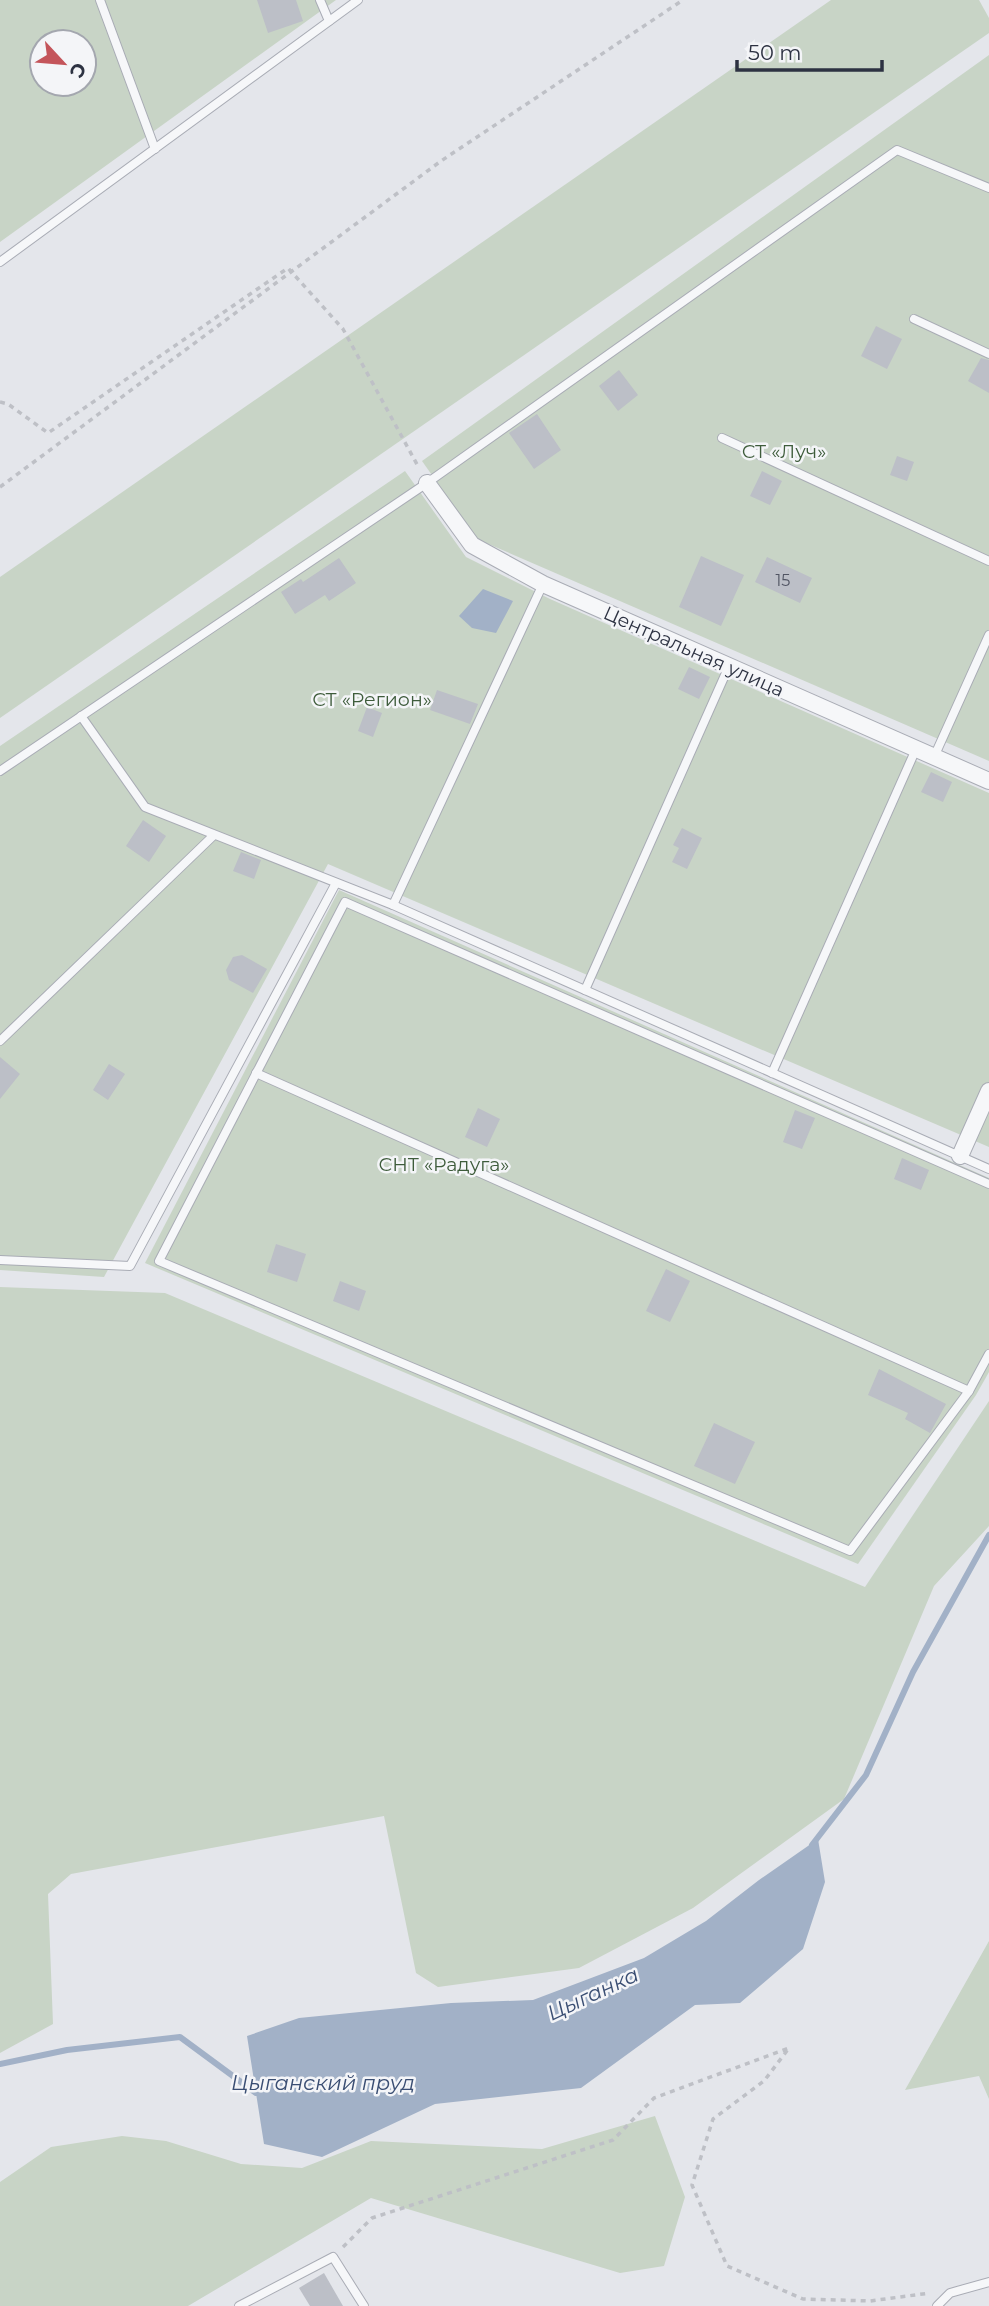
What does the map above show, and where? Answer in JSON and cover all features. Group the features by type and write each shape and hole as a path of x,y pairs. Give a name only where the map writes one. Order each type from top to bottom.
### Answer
{"street":[{"name":"Центральная улица","path":"427,483 472,545 543,584 989,781"},
{"path":"960,1156 989,1091"}],"lane":[{"path":"100,0 155,149"},
{"path":"320,0 329,21"},
{"path":"0,262 358,0"},
{"path":"0,771 427,483 897,150 989,188"},
{"path":"914,319 989,354"},
{"path":"722,438 989,561"},
{"path":"393,905 543,584"},
{"path":"934,757 989,635"},
{"path":"585,990 729,666"},
{"path":"81,716 145,807 393,905 989,1169"},
{"path":"772,1073 916,749"},
{"path":"0,1041 214,835"},
{"path":"0,1260 130,1266 336,883"},
{"path":"989,1184 345,902 159,1261 850,1551 969,1391 989,1354"},
{"path":"256,1073 969,1391"},
{"path":"239,2306 333,2258 363,2306"},
{"path":"936,2306 950,2293 989,2283"}],"path":[{"path":"0,487 441,161 683,0"},
{"path":"0,402 8,404 48,433 288,268 343,329 427,483"},
{"path":"333,2258 372,2218 613,2140 654,2098 789,2048 764,2081 713,2119 692,2185 727,2266 803,2299 870,2301 933,2292"}],"green space":[{"path":"0,0 336,0 0,242"},
{"path":"831,0 979,0 989,18 989,33 0,718 0,577"},
{"name":"СТ «Луч»","path":"989,55 989,761 477,539 422,461"},
{"name":"СТ «Регион»","path":"405,471 466,557 550,599 989,793 989,1147 328,864 104,1277 0,1270 0,746"},
{"name":"СНТ «Радуга»","path":"339,890 989,1178 989,1372 976,1395 858,1564 145,1263"},
{"path":"0,1287 165,1293 865,1587 989,1401 989,1526 934,1586 844,1799 693,1908 579,1968 438,1987 416,1973 384,1816 71,1874 48,1894 53,2024 0,2053"},
{"path":"989,1941 989,2099 979,2076 905,2090"},
{"path":"655,2116 685,2197 664,2266 620,2273 371,2198 188,2306 0,2306 0,2182 51,2147 122,2136 166,2141 241,2164 302,2168 371,2141 542,2149"}],"water":[{"path":"483,589 513,601 496,633 472,628 459,616"},
{"name":"Цыганский пруд","path":"818,1839 825,1882 803,1949 740,2003 695,2005 581,2088 435,2104 322,2157 264,2144 247,2036 299,2018 451,2003 533,2000 644,1958 706,1921"}],"building":[{"path":"257,0 296,0 303,21 268,33"},
{"path":"876,326 902,339 887,369 861,356"},
{"path":"981,358 989,360 989,393 968,381"},
{"path":"619,370 638,395 618,411 599,386"},
{"path":"537,414 561,450 534,469 509,433"},
{"path":"897,456 914,462 907,481 890,475"},
{"path":"762,471 782,481 770,505 750,496"},
{"path":"701,556 744,575 721,626 679,607"},
{"path":"767,557 812,578 800,603 755,582"},
{"path":"339,558 356,583 329,601 325,595 295,614 281,592 301,579 303,582"},
{"path":"689,667 710,677 699,699 678,689"},
{"path":"437,690 478,704 470,724 430,710"},
{"path":"367,707 382,713 373,737 358,731"},
{"path":"931,772 952,782 943,802 921,792"},
{"path":"143,820 166,836 149,862 126,846"},
{"path":"682,828 702,838 687,869 672,862 679,848 673,845"},
{"path":"241,852 261,860 254,879 233,871"},
{"path":"242,955 267,969 253,993 229,980 226,970 233,957"},
{"path":"0,1057 20,1074 0,1099"},
{"path":"109,1064 125,1074 108,1100 93,1090"},
{"path":"478,1108 500,1119 487,1147 465,1137"},
{"path":"795,1110 815,1118 802,1149 783,1142"},
{"path":"902,1158 929,1170 921,1190 894,1179"},
{"path":"276,1244 306,1254 297,1282 267,1272"},
{"path":"666,1269 690,1281 670,1322 646,1311"},
{"path":"340,1281 366,1291 359,1311 333,1301"},
{"path":"879,1369 946,1404 930,1433 905,1419 908,1413 868,1395"},
{"path":"714,1423 755,1442 735,1484 694,1466"},
{"path":"324,2273 343,2306 310,2306 299,2288"}],"waterway":[{"name":"Цыганка","path":"812,1845 866,1775 913,1672 989,1535"},
{"name":"Цыганка","path":"0,2064 67,2050 180,2037 256,2093 263,2092"}]}
